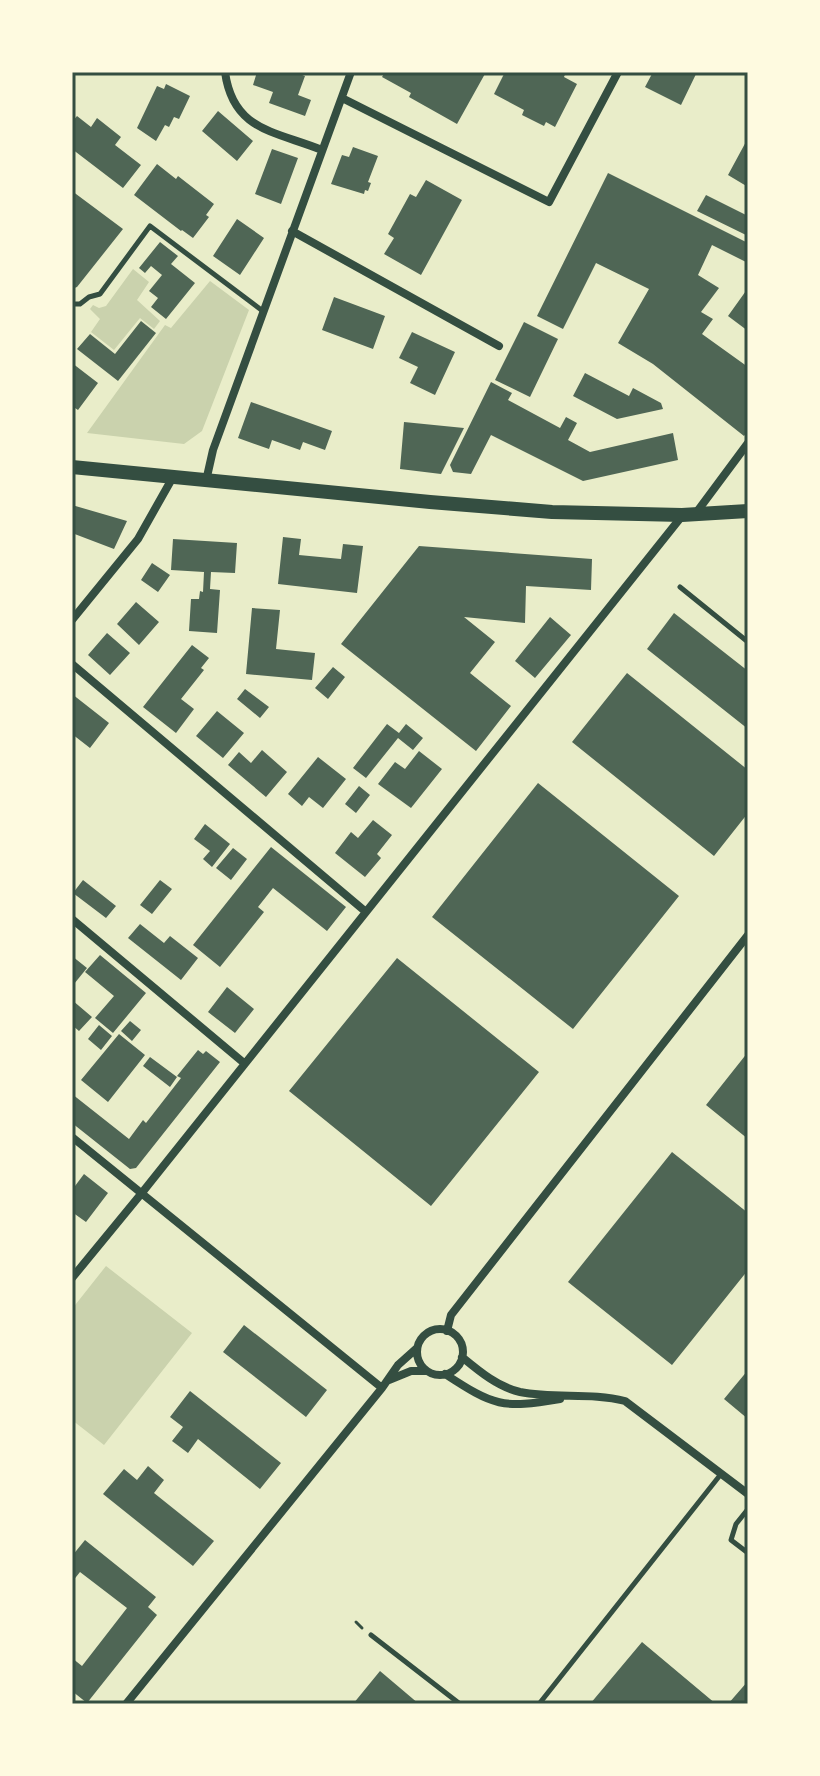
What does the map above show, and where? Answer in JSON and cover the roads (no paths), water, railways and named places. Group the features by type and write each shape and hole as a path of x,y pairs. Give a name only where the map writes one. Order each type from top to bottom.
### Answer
{"main road":[{"path":"72,467 552,512 689,515 748,511"}],"street":[{"path":"225,72 227,89 243,117 262,128 322,150"},
{"path":"206,481 213,450 351,72"},
{"path":"342,98 549,202 618,72"},
{"path":"292,231 499,346"},
{"path":"72,1278 748,443"},
{"path":"72,620 138,539 173,477"},
{"path":"72,664 366,912"},
{"path":"72,919 244,1063"},
{"path":"447,1331 451,1315 748,935"},
{"path":"72,1137 385,1384"},
{"path":"385,1384 411,1371 445,1374 456,1368 462,1357 461,1344 453,1334 434,1330 419,1342 419,1361 426,1371"},
{"path":"126,1704 398,1365 417,1348"},
{"path":"462,1357 490,1379 518,1392 606,1396 625,1401 748,1494"},
{"path":"445,1374 481,1397 505,1405 531,1404 573,1396"}],"lane":[{"path":"72,304 80,304 100,294 150,226 264,312"},
{"path":"680,587 748,642"},
{"path":"539,1704 721,1474"},
{"path":"748,1509 736,1524 731,1540 748,1553"},
{"path":"371,1635 460,1704"}]}
